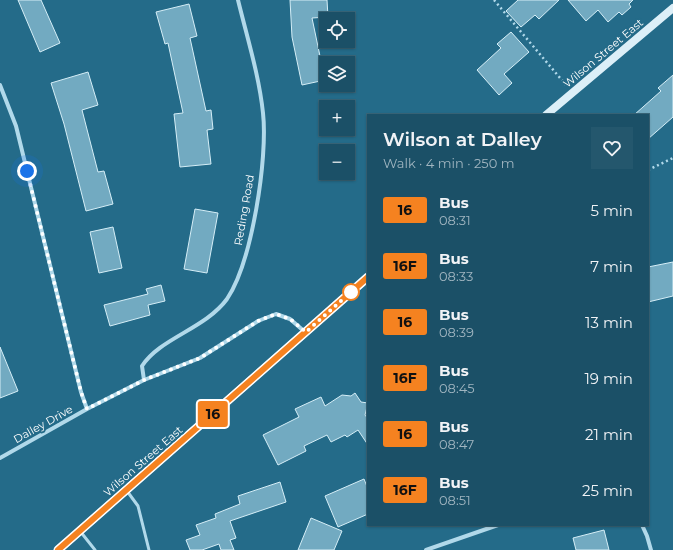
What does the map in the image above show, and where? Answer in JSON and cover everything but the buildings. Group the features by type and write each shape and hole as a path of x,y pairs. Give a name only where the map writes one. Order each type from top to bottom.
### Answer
{"main road":[{"name":"Wilson Street East","path":"547,114 673,8"},
{"name":"Wilson Street East","path":"58,550 367,278"}],"street":[{"name":"Reding Road","path":"144,380 142,366 149,355 197,327 226,299 239,275 251,234 262,160 263,113 238,0"},
{"path":"0,85 16,126 81,392 87,409"},
{"name":"Dalley Drive","path":"0,458 87,409 144,380 200,358 258,321 276,314 290,319 306,332"},
{"path":"426,550 495,526"},
{"path":"643,526 648,536 651,550"}],"lane":[{"path":"126,490 138,506 149,550"},
{"path":"80,531 95,550"}],"path":[{"path":"494,0 572,93"},
{"path":"649,170 673,158"}],"bus line":[{"name":"16","path":"58,550 367,278"}],"route":[{"path":"27,171 81,392 87,409 144,380 200,358 258,321 276,314 290,319 306,332 351,292"}]}
